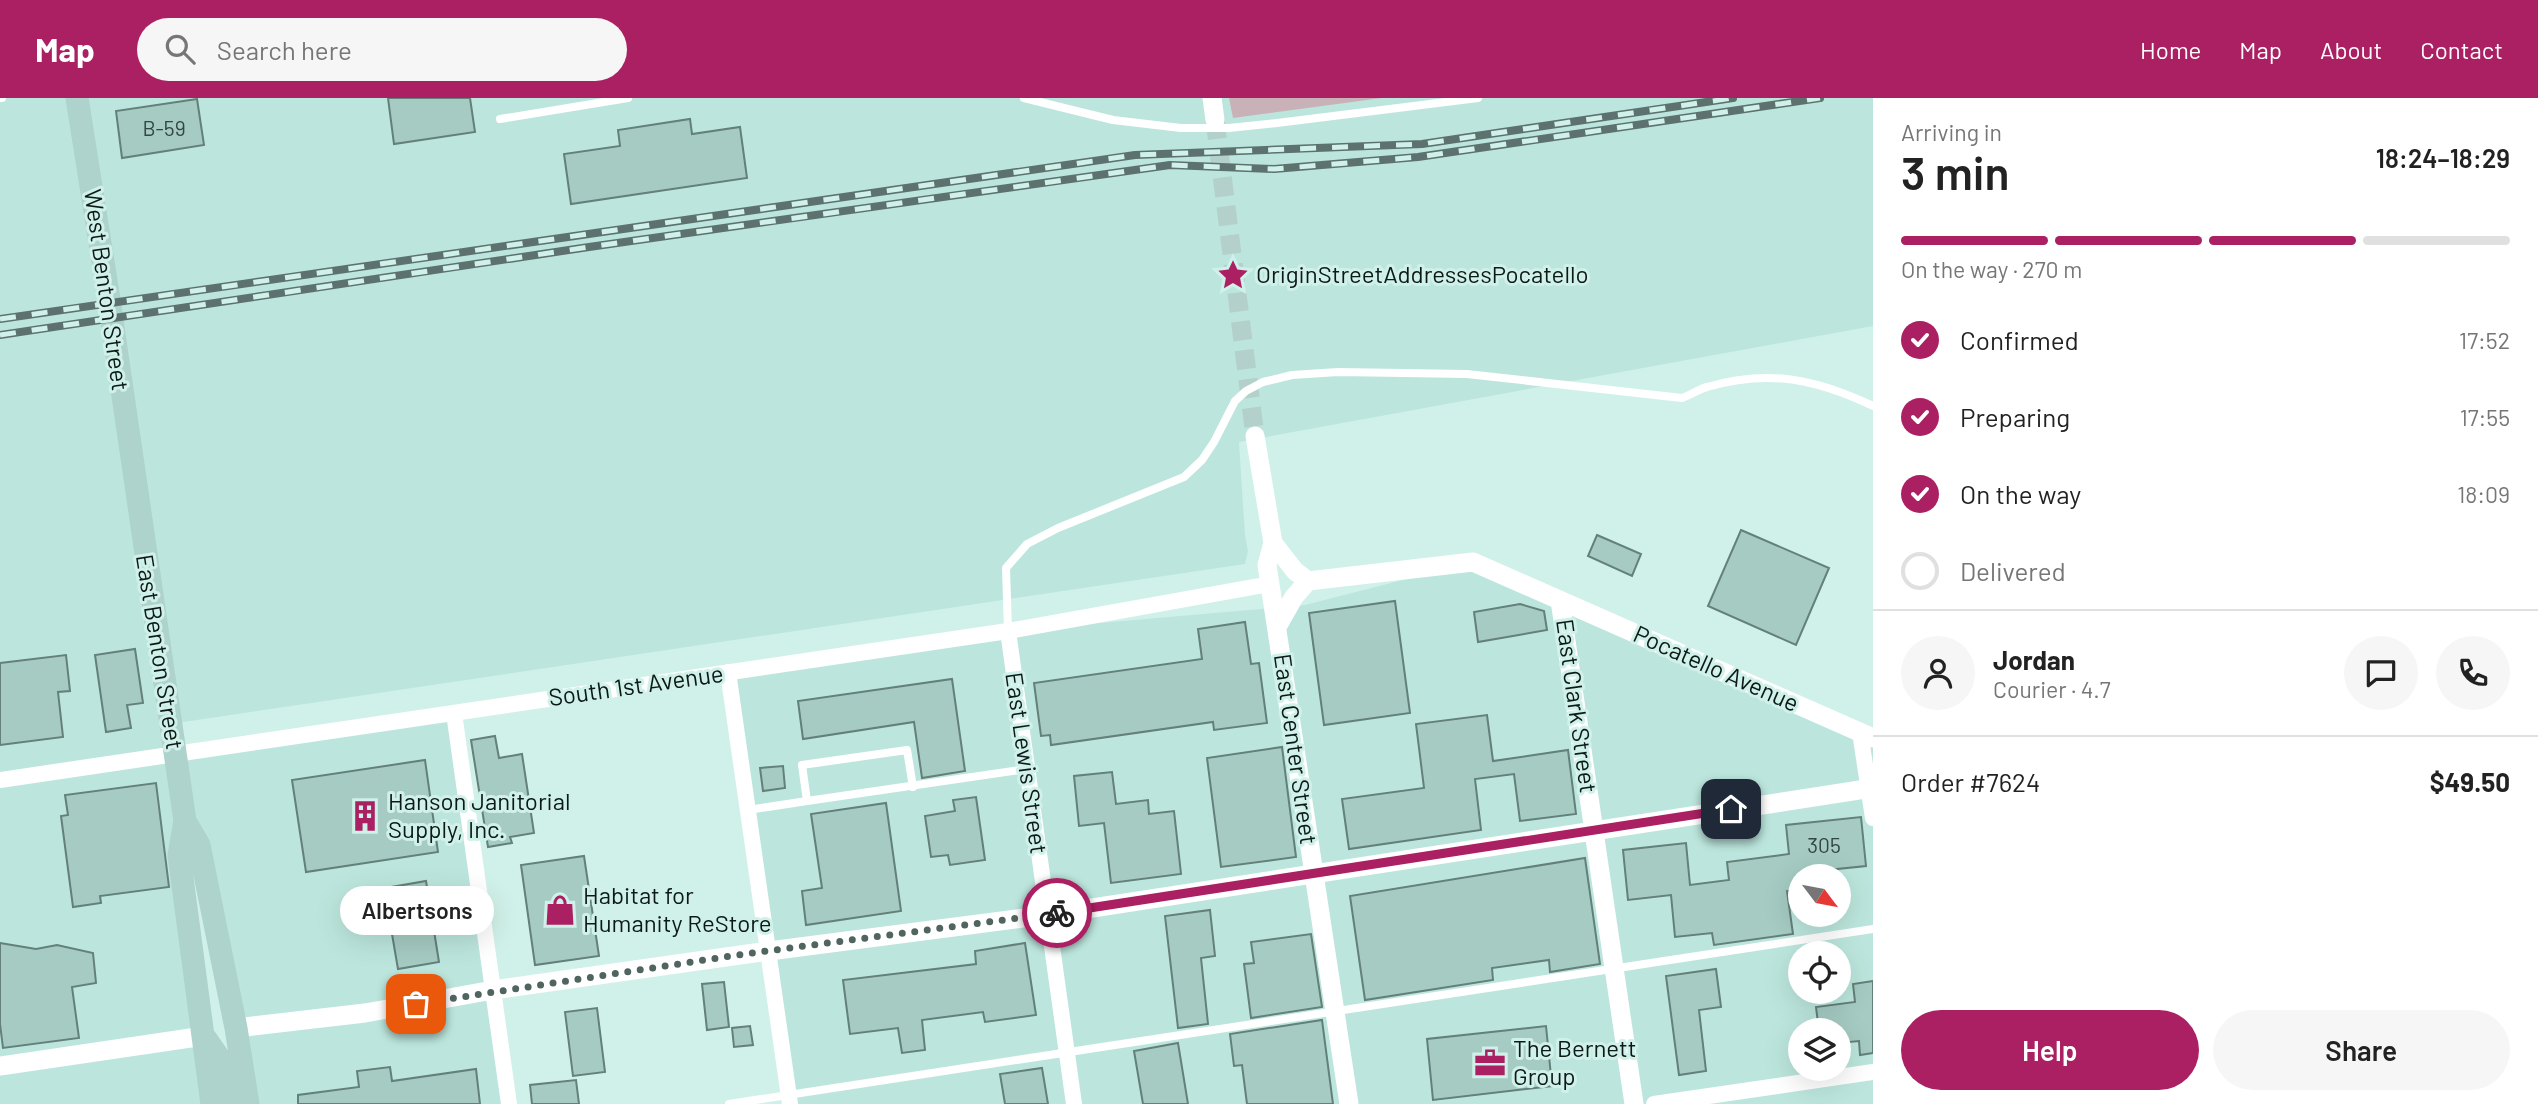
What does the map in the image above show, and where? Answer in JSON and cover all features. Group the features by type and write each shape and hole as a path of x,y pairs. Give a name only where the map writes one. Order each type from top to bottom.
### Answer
{"main road":[{"name":"West Benton Street","path":"78,101 134,483"},
{"name":"East Benton Street","path":"134,483 185,821 179,855 212,1104"},
{"name":"East Benton Street","path":"185,821 199,845 236,1028 248,1104"},
{"path":"192,948 211,973 216,1010 236,1028"},
{"path":"204,1036 224,1065 229,1096 235,1104"}],"street":[{"path":"1212,98 1214,120"},
{"name":"East Center Street","path":"1255,436 1273,544 1267,565 1349,1104"},
{"path":"1273,544 1295,571 1308,581 1294,597 1277,627"},
{"name":"Pocatello Avenue","path":"1308,581 1473,562 1867,735"},
{"name":"South 1st Avenue","path":"0,780 1008,631 1270,584"},
{"name":"East Clark Street","path":"1560,600 1634,1104"},
{"name":"East Lewis Street","path":"1008,631 1074,1104"},
{"path":"727,673 790,1099"},
{"path":"454,713 509,1104"},
{"path":"1867,735 1873,818"},
{"path":"236,1028 365,1013 494,990 1047,915 1871,788"},
{"path":"0,1066 204,1036"},
{"path":"1654,1104 1873,1072"}],"lane":[{"path":"500,119 628,98"},
{"path":"1024,98 1113,120 1193,128 1229,128 1478,98"},
{"path":"1008,631 1006,568 1027,544 1058,528 1184,477 1202,460 1235,401 1263,382 1292,375 1338,372 1467,374 1682,398 1704,387 1770,378 1794,379 1836,388 1873,406"},
{"path":"807,801 802,765 906,750 912,787"},
{"path":"748,810 1027,769"},
{"path":"729,1104 790,1099 1066,1052 1873,929"}],"shaded area":[{"path":"0,98 1873,98 1873,326 1239,442 1248,551 1245,564 170,724 174,753 454,713 509,1104 247,1104 185,822 212,1104 0,1104"},
{"path":"1229,98 1382,98 1233,118"},
{"path":"1473,562 1873,738 1873,1104 792,1104 728,672 1008,631 1305,605"}],"building":[{"path":"388,98 470,98 475,132 394,144"},
{"path":"197,99 204,145 122,158 116,111"},
{"path":"690,119 692,134 740,127 747,178 571,204 564,154 620,146 618,130"},
{"path":"1741,530 1829,568 1796,645 1708,606"},
{"path":"1597,535 1641,554 1632,576 1588,556"},
{"path":"1395,601 1410,713 1324,725 1309,613"},
{"path":"1520,604 1544,611 1547,630 1478,642 1474,612"},
{"path":"1245,622 1251,664 1259,663 1267,723 1214,730 1213,722 1051,745 1050,735 1041,736 1034,683 1202,659 1198,629"},
{"path":"135,649 143,703 127,705 131,728 106,732 95,655"},
{"path":"66,655 70,691 58,692 63,737 0,745 0,663"},
{"path":"952,679 965,771 922,778 914,722 803,739 798,701"},
{"path":"1487,715 1493,761 1568,750 1576,814 1520,821 1514,774 1475,779 1481,830 1349,849 1342,799 1424,788 1416,724"},
{"path":"495,736 499,758 522,754 534,833 510,837 512,843 488,847 471,740"},
{"path":"1282,747 1296,857 1221,867 1207,758"},
{"name":"Hanson Janitorial Supply, Inc.","path":"425,760 438,852 306,872 292,780"},
{"path":"783,766 785,788 763,791 760,768"},
{"path":"1112,772 1116,804 1148,800 1149,814 1174,811 1181,874 1111,883 1104,823 1079,826 1074,776"},
{"path":"156,783 169,887 100,896 101,903 73,907 61,816 68,815 65,795"},
{"path":"976,797 985,860 950,865 948,855 931,857 925,816 955,811 953,800"},
{"path":"886,803 901,911 806,925 802,891 822,888 811,814"},
{"path":"1861,817 1866,866 1788,864 1788,928 1792,928 1793,934 1714,945 1712,933 1675,937 1671,895 1628,900 1623,850 1686,843 1690,885 1729,880 1727,862 1789,854 1786,825"},
{"name":"Habitat for Humanity ReStore","path":"584,856 599,956 535,965 521,865"},
{"path":"1585,858 1600,964 1550,972 1549,960 1492,968 1493,980 1365,1000 1350,896"},
{"path":"426,881 439,962 398,969 392,934 375,929 386,888"},
{"path":"1210,910 1215,956 1201,958 1208,1024 1178,1028 1165,916"},
{"path":"1311,934 1322,1007 1251,1018 1244,964 1254,963 1251,942"},
{"path":"0,943 36,949 57,945 93,953 96,983 72,987 79,1038 3,1048 0,1024"},
{"path":"1025,943 1036,1015 985,1022 983,1012 922,1020 925,1050 902,1053 898,1028 850,1034 843,980 976,964 975,951"},
{"path":"1716,969 1721,1007 1699,1010 1706,1071 1679,1075 1666,976"},
{"path":"1873,981 1873,1053 1860,1055 1859,1041 1851,1042 1851,1018 1817,1018 1816,1007 1855,1002 1853,984"},
{"path":"724,982 729,1027 707,1030 702,984"},
{"path":"597,1008 605,1072 573,1076 565,1012"},
{"path":"1322,1020 1333,1104 1247,1104 1242,1065 1234,1066 1230,1034"},
{"path":"750,1026 753,1045 734,1047 732,1028"},
{"name":"The Bernett Group","path":"1546,1026 1552,1086 1433,1100 1427,1039"},
{"path":"1178,1043 1188,1104 1143,1104 1134,1051"},
{"path":"390,1067 392,1081 476,1069 480,1104 298,1104 298,1095 359,1087 357,1071"},
{"path":"1042,1068 1048,1104 1005,1104 1000,1074"},
{"path":"576,1080 579,1104 532,1104 530,1085"}],"tunnel":[{"path":"1215,120 1255,436"}],"railway":[{"path":"0,319 1135,155 1422,144 1733,98"},
{"path":"0,335 589,247 1170,165 1274,169 1418,157 1820,98"}],"way so far":[{"path":"416,1004 744,954 1057,913"}],"place":[{"name":"OriginStreetAddressesPocatello","path":"1233,275"},
{"name":"Hanson Janitorial Supply, Inc.","path":"365,816"},
{"name":"Habitat for Humanity ReStore","path":"560,910"},
{"name":"Albertsons","path":"416,1004"},
{"name":"The Bernett Group","path":"1490,1063"}],"route":[{"path":"1057,913 1731,809"}]}
